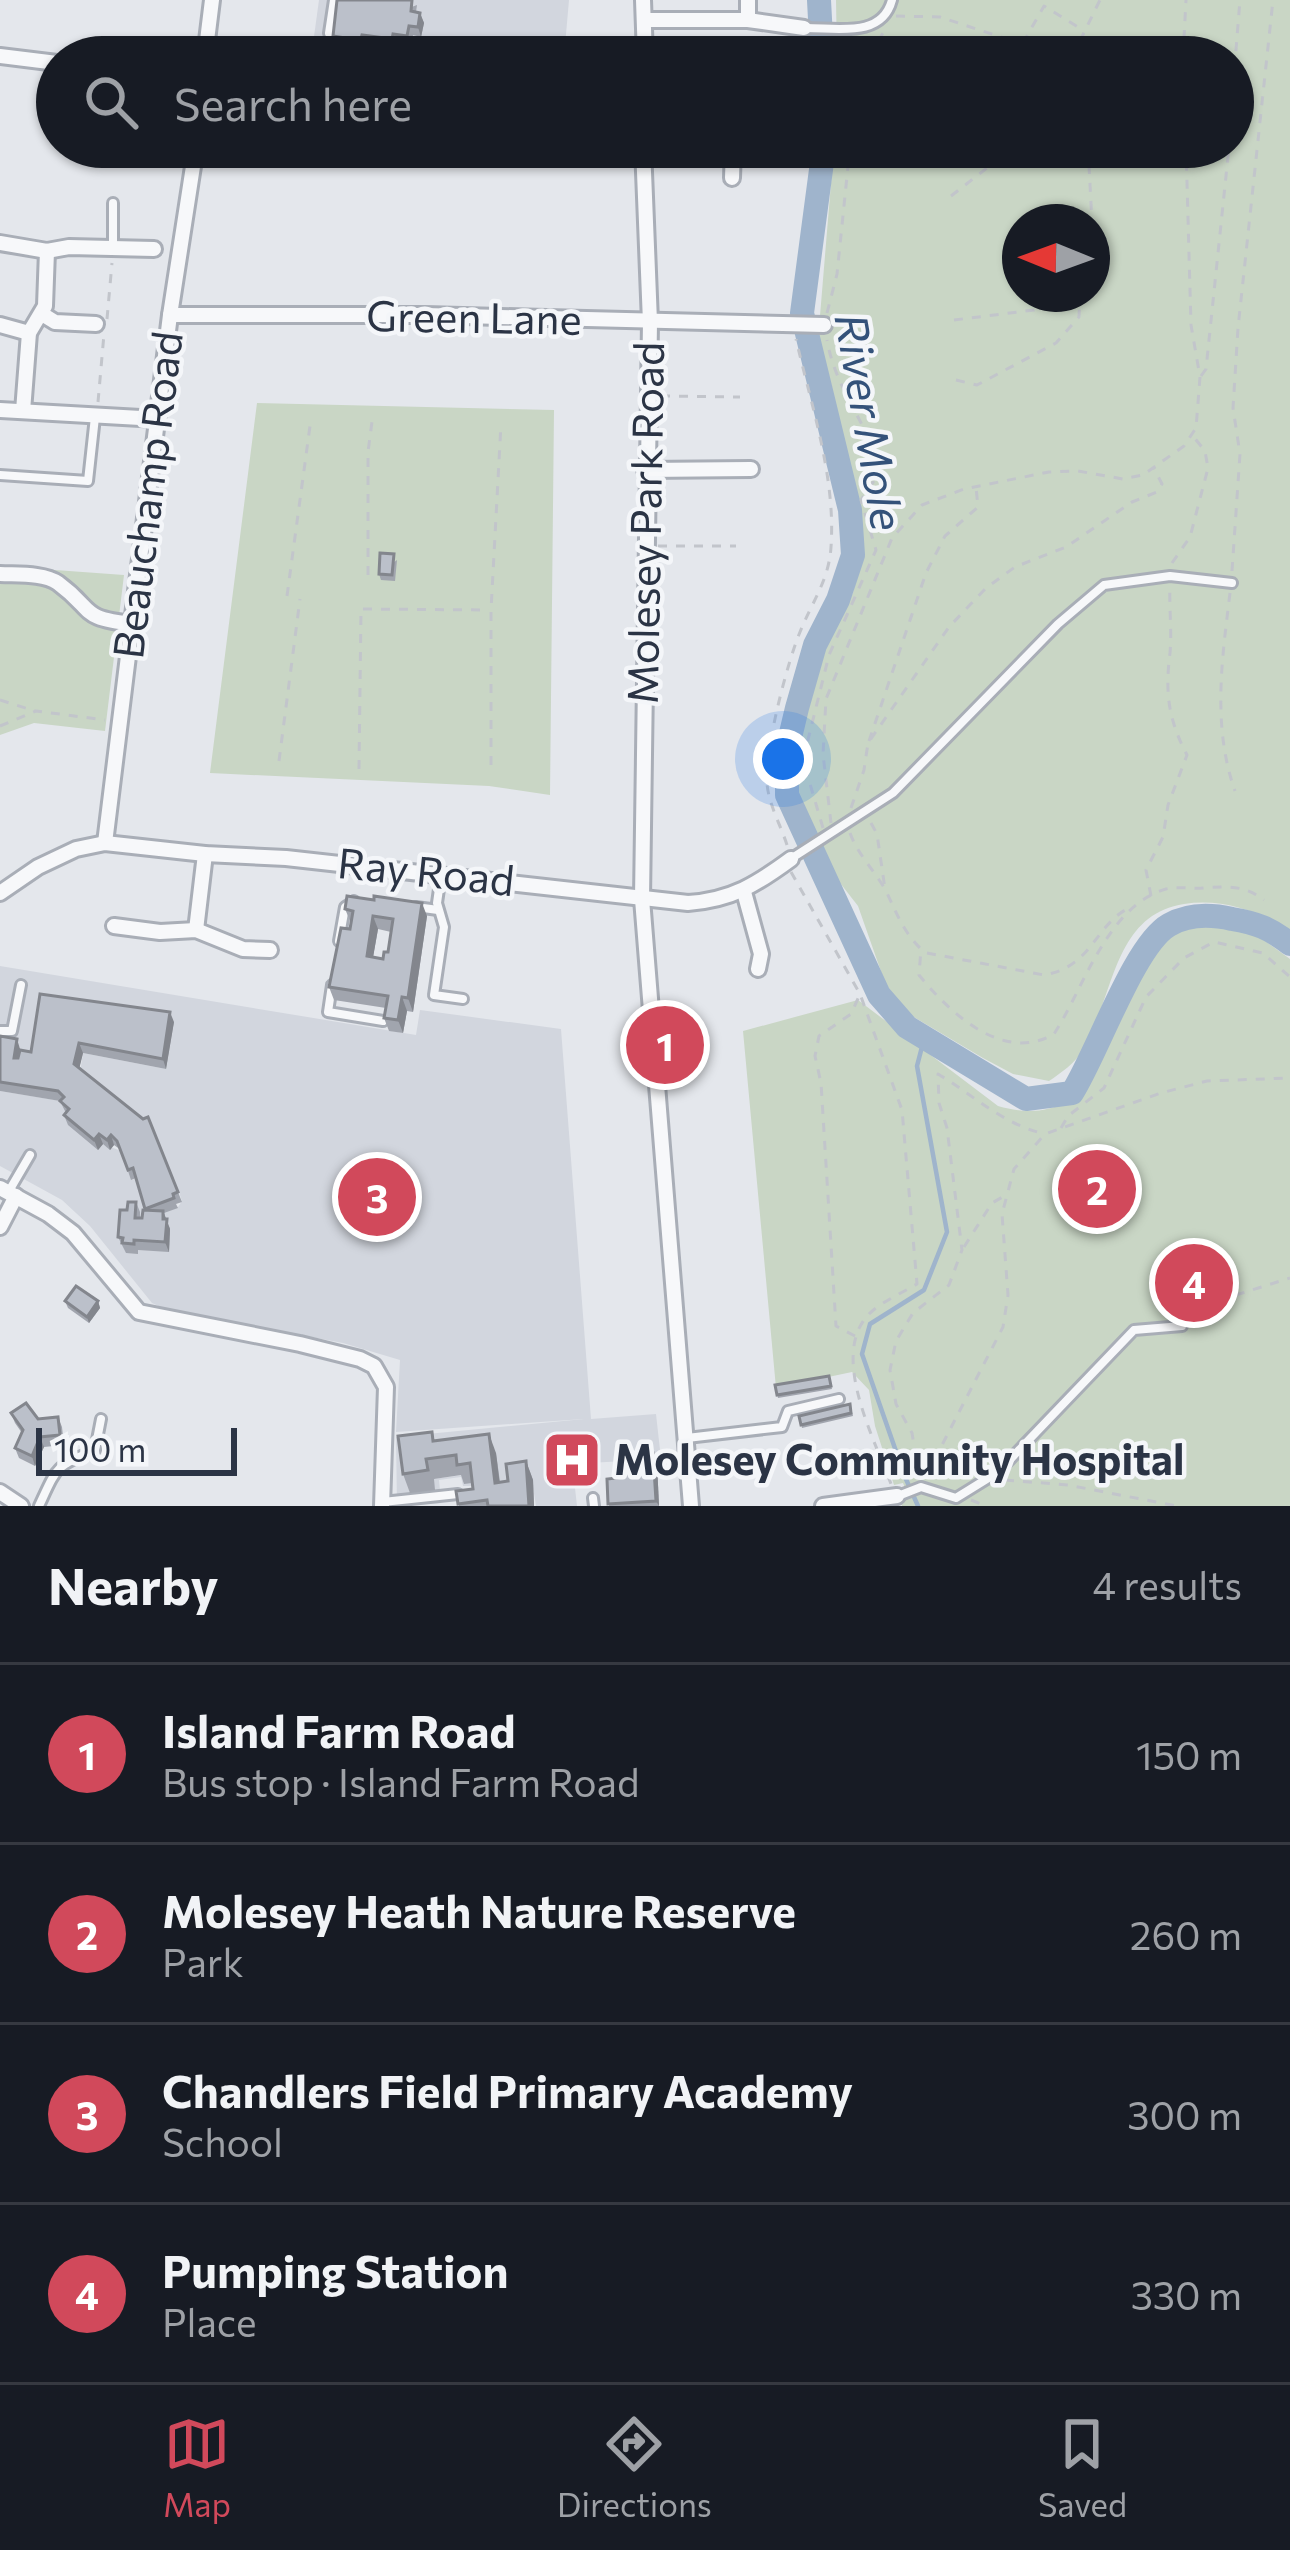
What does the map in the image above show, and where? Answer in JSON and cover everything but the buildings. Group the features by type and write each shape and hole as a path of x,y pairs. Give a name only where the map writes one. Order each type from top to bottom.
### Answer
{"street":[{"path":"208,36 212,0"},
{"path":"644,0 645,36"},
{"path":"748,0 748,20"},
{"path":"645,20 748,20 804,28"},
{"path":"0,56 36,60"},
{"name":"Beauchamp Road","path":"105,843 192,168"},
{"name":"Molesey Park Road","path":"644,168 650,322 641,899 691,1506"},
{"path":"732,168 732,178"},
{"path":"0,243 47,250 154,249"},
{"path":"23,411 29,333 42,314 47,250"},
{"path":"42,314 56,322 96,324"},
{"name":"Green Lane","path":"170,314 821,324"},
{"path":"0,325 29,333"},
{"path":"0,410 158,419"},
{"path":"645,470 751,469"},
{"path":"0,574 57,582 93,617 134,624"},
{"path":"0,893 38,867 76,849 105,843"},
{"name":"Ray Road","path":"105,843 286,857 688,903 717,901 744,892 788,860"},
{"path":"196,930 205,854"},
{"path":"744,892 760,953 758,969"},
{"path":"114,926 134,931 196,930 243,949 270,950"},
{"path":"0,1226 8,1192 74,1233 139,1312 300,1343 374,1366 386,1387 382,1504"},
{"path":"0,1492 21,1506"},
{"path":"823,1506 899,1496"}],"lane":[{"path":"329,33 334,0"},
{"path":"804,28 869,28 889,12 892,0"},
{"path":"113,203 113,248"},
{"path":"0,475 88,482 95,416"},
{"path":"788,860 893,793 1104,585 1170,576 1232,583"},
{"path":"442,874 438,910 444,927 434,994 464,999"},
{"path":"337,955 345,908 362,899"},
{"path":"400,904 438,910"},
{"path":"334,974 328,1012 383,1021"},
{"path":"0,1031 12,1031 21,985"},
{"path":"8,1192 30,1155"},
{"path":"899,1496 921,1487 956,1498 992,1478 1134,1330 1182,1326"},
{"path":"685,1438 782,1427 788,1412 839,1399"},
{"path":"40,1506 64,1461 95,1450 101,1419"},
{"path":"382,1504 458,1494"}],"path":[{"path":"1081,36 1100,0"},
{"path":"1184,36 1186,0"},
{"path":"1237,36 1240,0"},
{"path":"1235,790 1225,762 1219,708 1240,454 1234,408 1238,328 1274,0"},
{"path":"1027,36 1044,6 1083,30"},
{"path":"889,12 898,18 940,17 998,36"},
{"path":"829,833 803,760 829,655 876,550 861,500 880,472 875,449 833,373 821,324 837,274 848,168"},
{"path":"952,196 987,168"},
{"path":"1089,168 1090,204"},
{"path":"829,833 823,754 826,699 892,538 922,505 975,486 1048,472 1123,478 1143,475 1184,446 1192,434 1200,377 1190,307 1187,168"},
{"path":"1200,377 1206,369 1227,168"},
{"path":"954,320 1018,312"},
{"path":"956,380 976,385 1056,343 1079,312"},
{"path":"785,324 823,460 831,548 821,594 800,632 784,688 766,783 788,860 860,994 902,1110 917,1284 868,1315 856,1336 854,1386 899,1496"},
{"path":"648,396 740,397"},
{"path":"368,575 368,452 373,414"},
{"path":"491,765 491,610 501,424"},
{"path":"286,596 310,426"},
{"path":"1150,896 1146,870 1163,837 1168,805 1187,755 1173,730 1165,670 1170,654 1173,558 1190,537 1208,468 1204,451 1192,434"},
{"path":"868,743 949,627 986,588 1015,567 1066,547 1132,502 1156,492 1162,484 1154,468"},
{"path":"975,486 978,507 945,536 926,573 845,822 855,847 886,891 902,930 921,949 919,975 965,1023 1010,1042 1039,1042 1054,1034 1122,918 1150,896 1169,888 1230,885 1264,900"},
{"path":"644,545 736,546"},
{"path":"279,761 300,598"},
{"path":"359,769 361,609 491,610"},
{"path":"0,700 36,711 119,722"},
{"path":"0,726 36,711"},
{"path":"862,809 877,834 886,891"},
{"path":"927,953 1044,975 1059,973 1089,952 1122,911 1138,904"},
{"path":"1060,1129 1068,1116 1104,1088 1146,997 1184,958 1214,942 1263,953 1290,977"},
{"path":"856,1336 836,1326 821,1083 815,1056 819,1036 851,1014 860,994"},
{"path":"962,1250 947,1128 938,1103 938,1074 1019,1128 1045,1134"},
{"path":"1008,1194 992,1203 962,1250 949,1285 913,1313 896,1341 890,1370 896,1404 912,1433 916,1470 923,1482 1003,1327 1008,1295 1002,1214 1008,1194 1014,1169 1045,1134 1207,1081 1290,1078"},
{"path":"1182,1326 1236,1294 1290,1278"},
{"path":"992,1478 1068,1485 1177,1506"}],"shaded area":[{"path":"319,0 569,0 566,36 314,36"},
{"path":"0,966 416,1035 420,1010 561,1029 591,1419 656,1414 661,1459 589,1463 574,1479 577,1506 536,1506 532,1481 502,1502 496,1453 433,1479 463,1475 477,1483 475,1506 472,1486 463,1486 461,1477 439,1480 441,1503 397,1506 396,1437 584,1419 396,1432 400,1360 343,1343 167,1310 152,1303 90,1226 62,1200 0,1166 0,1091 61,1101 103,1144 121,1151 132,1180 137,1178 148,1218 178,1207 182,1201 174,1178 80,1072 83,1053 166,1069 174,1023 34,1062 0,1050"}],"green space":[{"path":"836,0 1290,0 1290,931 1226,905 1184,904 1160,911 1129,942 1083,1050 1049,1081 1013,1074 907,1013 890,997 858,906 830,870 799,797 797,761 803,720 820,656 853,593 863,535 818,340 832,168 1254,168 1254,36 837,36"},
{"path":"257,403 554,410 550,795 489,786 210,773"},
{"path":"0,566 124,575 105,731 34,723 0,735"},
{"path":"1213,922 1257,935 1290,959 1290,1506 902,1506 902,1499 909,1498 903,1483 894,1485 869,1390 852,1372 776,1388 743,1031 858,1000 998,1106 1035,1111 1063,1103 1084,1086 1101,1061 1141,974 1169,935 1181,927"}],"waterway":[{"name":"River Mole","path":"819,0 821,36"},
{"name":"River Mole","path":"821,168 802,313 850,510 853,555 838,600 815,645 797,708 787,750 787,795 879,995 907,1027 1026,1099 1072,1093 1143,954 1169,925 1191,917 1224,917 1262,927 1290,944"},
{"path":"918,1506 862,1354 870,1324 924,1290 947,1232 917,1066 924,1039"}],"place":[{"name":"Island Farm Road","path":"665,1045"},
{"name":"Molesey Heath Nature Reserve","path":"1097,1189"},
{"name":"Chandlers Field Primary Academy","path":"377,1197"},
{"name":"Pumping Station","path":"1194,1283"},
{"name":"Molesey Community Hospital","path":"572,1460"}]}
